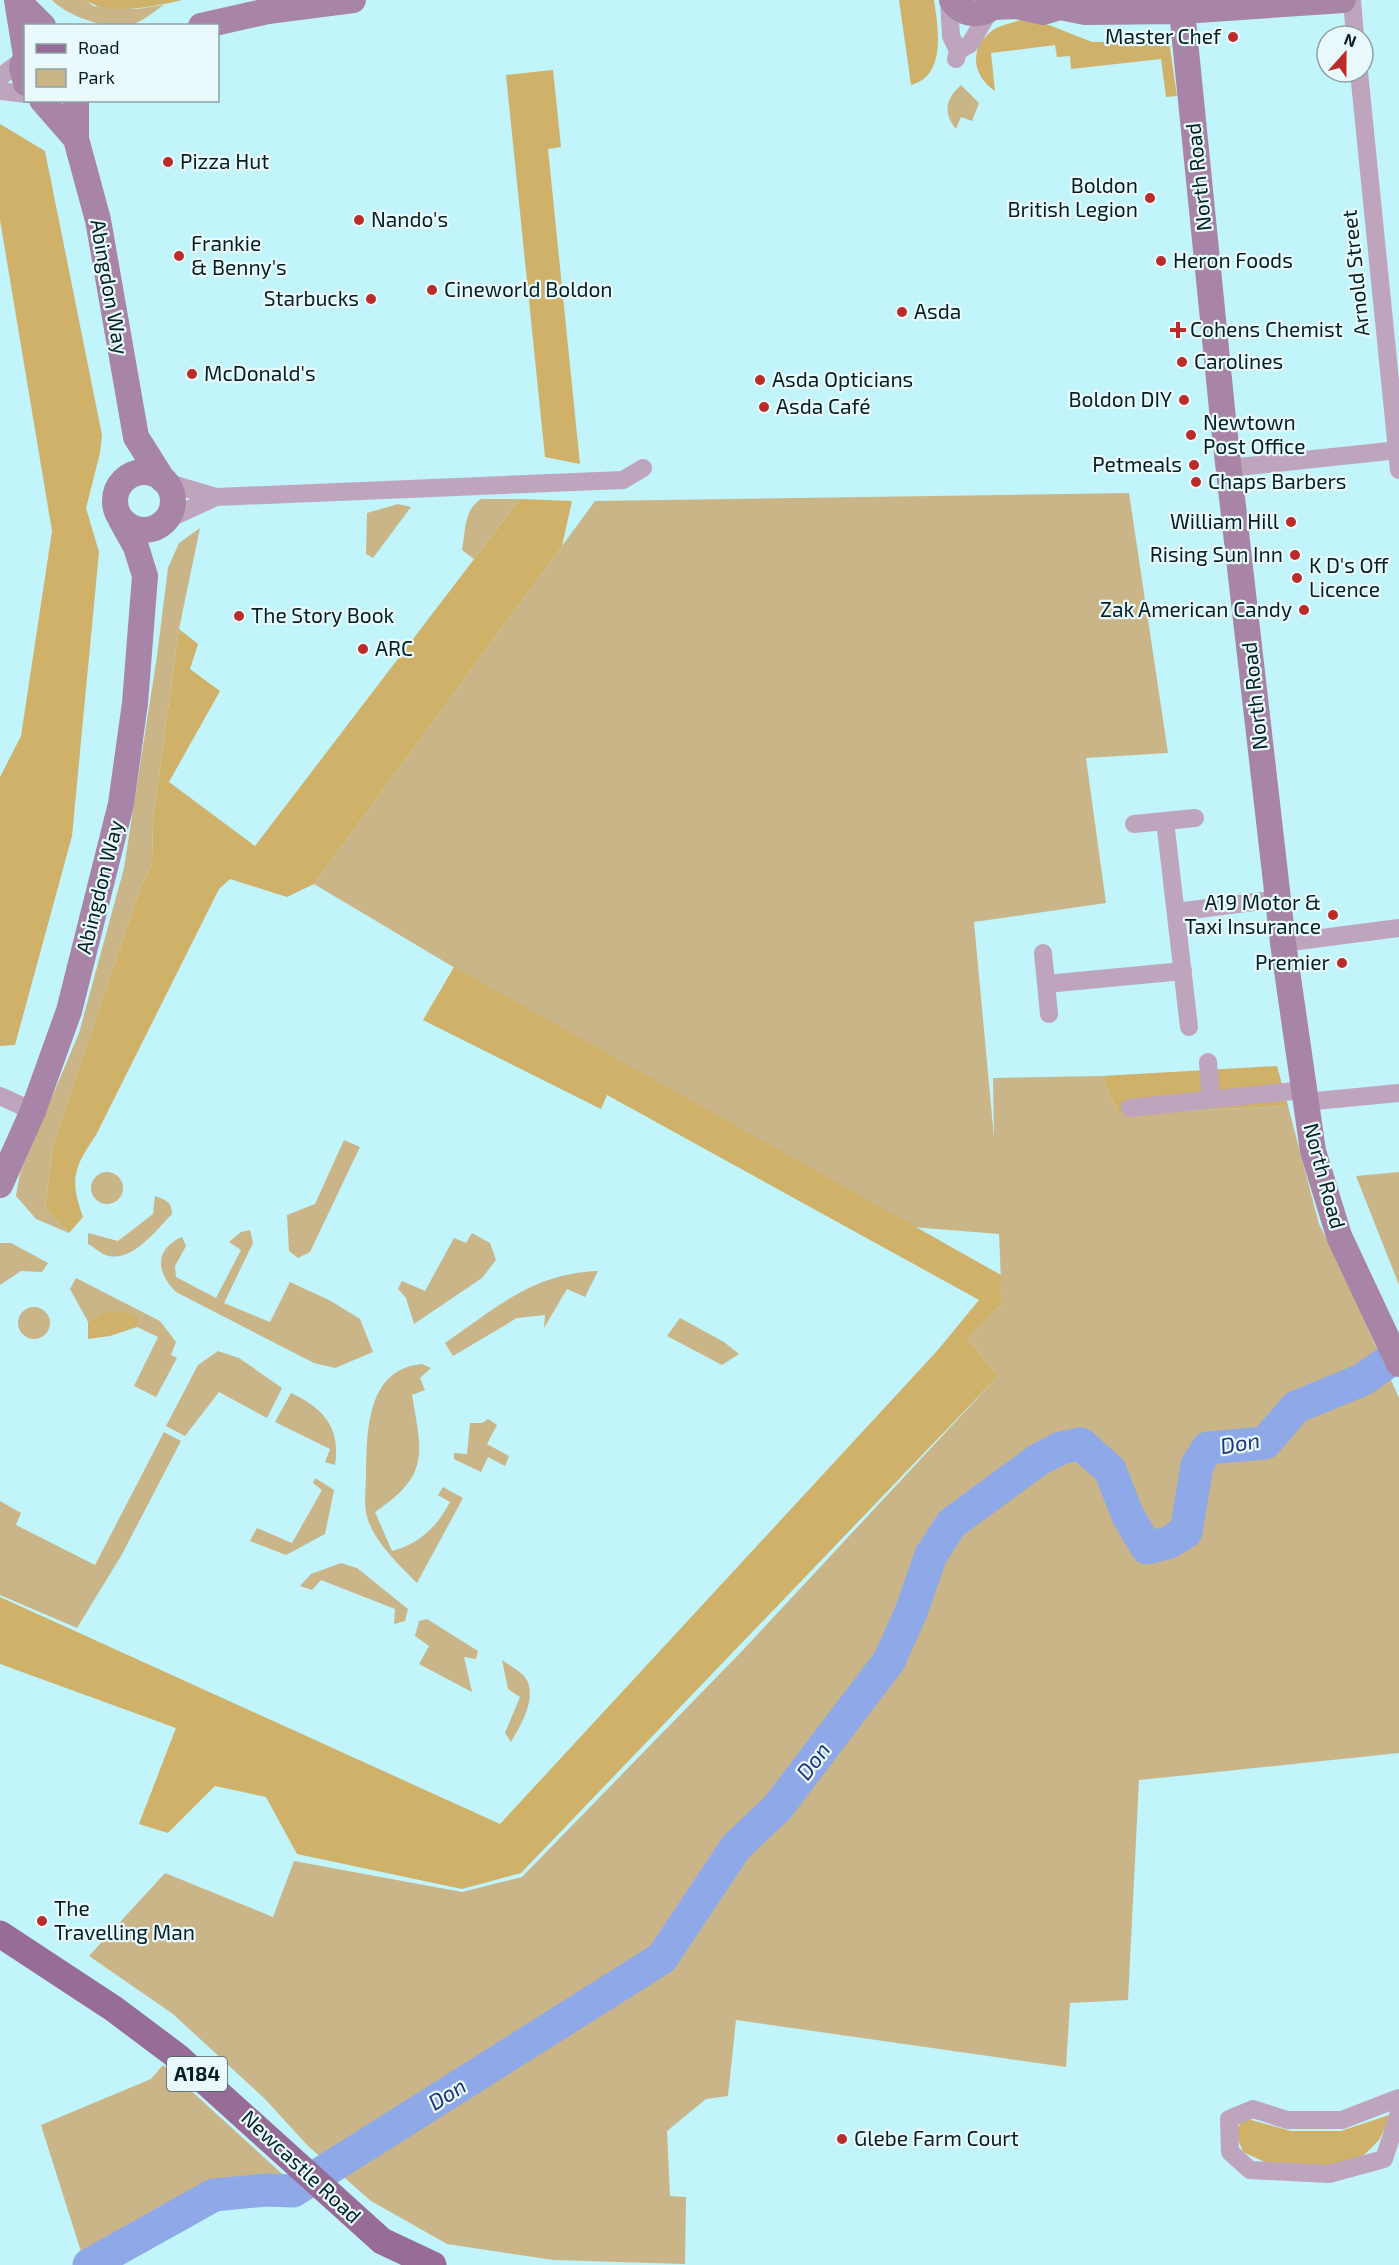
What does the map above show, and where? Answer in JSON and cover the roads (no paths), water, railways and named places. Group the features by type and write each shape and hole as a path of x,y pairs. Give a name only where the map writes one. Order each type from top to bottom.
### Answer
{"main road":[{"path":"17,0 41,24"},
{"path":"17,0 24,56"},
{"path":"210,24 320,2 353,0"},
{"path":"950,0 962,10 971,13 995,6 1016,6 1043,12 1057,4 1085,12 1182,11 1343,0"},
{"name":"North Road","path":"1182,11 1278,899 1304,1096 1313,1151 1339,1236 1399,1364"},
{"name":"Abingdon Way","path":"44,102 76,139"},
{"name":"Abingdon Way","path":"0,1185 33,1111 69,1011 121,804 135,703 145,576 165,521 171,513 173,497 136,437 98,220 76,139 76,102"},
{"name":"Abingdon Way","path":"136,437 115,505 136,547 145,576"},
{"path":"121,483 136,473 155,474 164,481"},
{"path":"122,520 129,526 147,530 165,521"},
{"name":"Newcastle Road","path":"0,1934 105,2002 169,2050 252,2122 382,2241 433,2265"}],"street":[{"path":"950,0 951,36 957,55 970,44 995,6"},
{"path":"1352,0 1354,24"},
{"path":"0,77 24,65"},
{"name":"Arnold Street","path":"1360,84 1399,470"},
{"path":"0,91 24,94"},
{"path":"1230,468 1398,450"},
{"path":"164,481 216,497 623,480 643,468"},
{"path":"165,521 216,497"},
{"path":"1134,824 1196,818"},
{"path":"1165,821 1189,1027"},
{"path":"1176,912 1278,899"},
{"path":"1283,943 1399,927"},
{"path":"1043,953 1049,1014"},
{"path":"1046,984 1183,971"},
{"path":"1209,1062 1211,1100"},
{"path":"1130,1108 1211,1100 1399,1093"},
{"path":"0,1096 33,1111"},
{"path":"1399,2098 1342,2120 1287,2120 1253,2109 1229,2119 1230,2152 1250,2170 1329,2174 1384,2159 1399,2113"}],"waterway":[{"name":"Don","path":"89,2265 214,2195 266,2190 293,2191 662,1958 736,1847 778,1807 889,1661 911,1612 931,1555 952,1523 1038,1460 1061,1448 1081,1444 1110,1470 1128,1516 1147,1548 1168,1543 1186,1532 1197,1465 1208,1448 1265,1443 1296,1407 1362,1380 1399,1354"}],"place":[{"name":"Master Chef","path":"1233,37"},
{"name":"Pizza Hut","path":"168,162"},
{"name":"Boldon British Legion","path":"1150,198"},
{"name":"Nando's","path":"359,220"},
{"name":"Frankie & Benny's","path":"179,256"},
{"name":"Heron Foods","path":"1161,261"},
{"name":"Cineworld Boldon","path":"432,290"},
{"name":"Starbucks","path":"371,299"},
{"name":"Asda","path":"902,312"},
{"name":"Cohens Chemist","path":"1178,330"},
{"name":"Carolines","path":"1182,362"},
{"name":"McDonald's","path":"192,374"},
{"name":"Asda Opticians","path":"760,380"},
{"name":"Boldon DIY","path":"1184,400"},
{"name":"Asda Café","path":"764,407"},
{"name":"Newtown Post Office","path":"1191,435"},
{"name":"Petmeals","path":"1194,465"},
{"name":"Chaps Barbers","path":"1196,482"},
{"name":"William Hill","path":"1291,522"},
{"name":"Rising Sun Inn","path":"1295,555"},
{"name":"K D's Off Licence","path":"1297,578"},
{"name":"Zak American Candy","path":"1304,610"},
{"name":"The Story Book","path":"239,616"},
{"name":"ARC","path":"363,649"},
{"name":"A19 Motor & Taxi Insurance","path":"1333,915"},
{"name":"Premier","path":"1342,963"},
{"name":"The Travelling Man","path":"42,1921"},
{"name":"Glebe Farm Court","path":"842,2139"}]}
